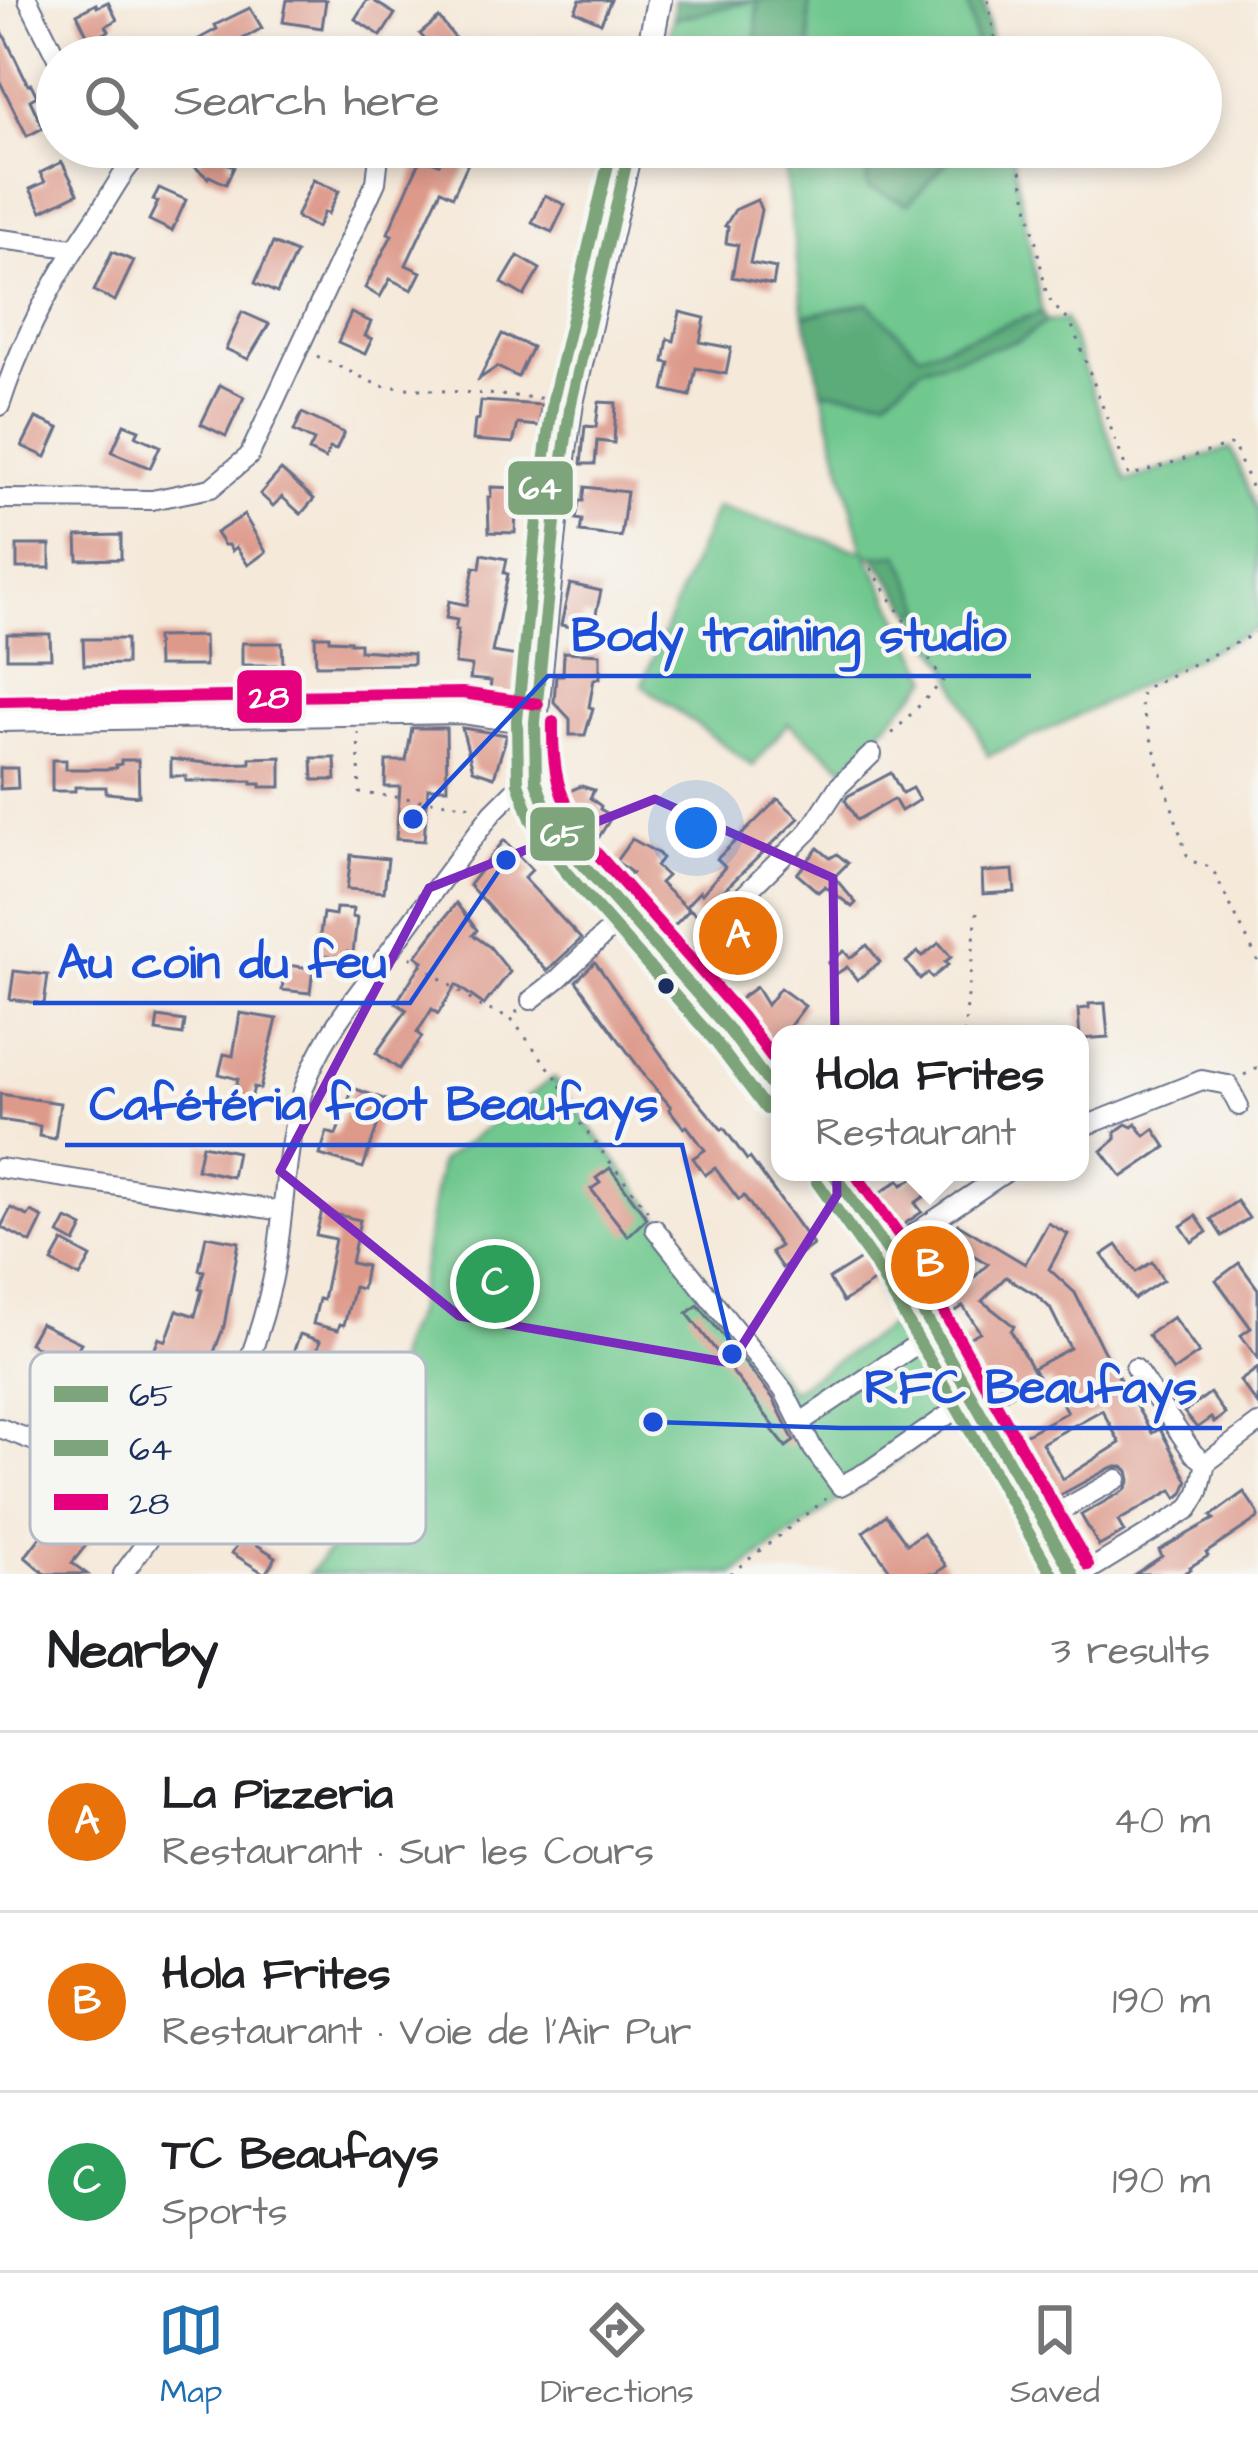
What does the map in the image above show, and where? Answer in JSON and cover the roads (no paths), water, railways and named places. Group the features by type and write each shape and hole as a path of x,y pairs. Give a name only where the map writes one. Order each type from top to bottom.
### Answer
{"main road":[{"path":"652,36 659,0"},
{"path":"625,168 571,403 558,492 535,722 536,781 559,832 579,860 686,979 771,1086"},
{"path":"0,719 462,711 535,722"},
{"path":"838,1181 888,1251 1073,1574"}],"street":[{"path":"28,0 46,36"},
{"path":"0,406 32,326 123,168"},
{"path":"0,499 152,500 211,488 248,456 376,182 378,168"},
{"path":"0,239 73,248"},
{"path":"686,979 736,903 808,831 838,787 872,754"},
{"path":"252,1352 273,1279 290,1148 310,1073 332,1029 493,812 512,792 536,781"},
{"path":"531,1000 626,913"},
{"path":"1089,1124 1202,1080 1228,1085 1239,1106"},
{"path":"0,1168 283,1210"},
{"path":"888,1251 993,1181"},
{"path":"656,1228 784,1391 813,1449 840,1486 971,1399"},
{"path":"801,1422 934,1332"},
{"path":"1135,1368 1194,1454 1206,1462"},
{"path":"1083,1574 1189,1509 1199,1492 1206,1462 1258,1424"},
{"path":"0,1427 30,1439"},
{"path":"1042,1521 1117,1479"},
{"path":"123,1574 145,1544"}],"place":[{"name":"Body training studio","path":"413,819"},
{"name":"Au coin du feu","path":"506,860"},
{"name":"La Pizzeria","path":"738,936"},
{"name":"Hola Frites","path":"930,1265"},
{"name":"TC Beaufays","path":"495,1284"},
{"name":"Cafétéria foot Beaufays","path":"732,1354"},
{"name":"RFC Beaufays","path":"653,1422"}]}
